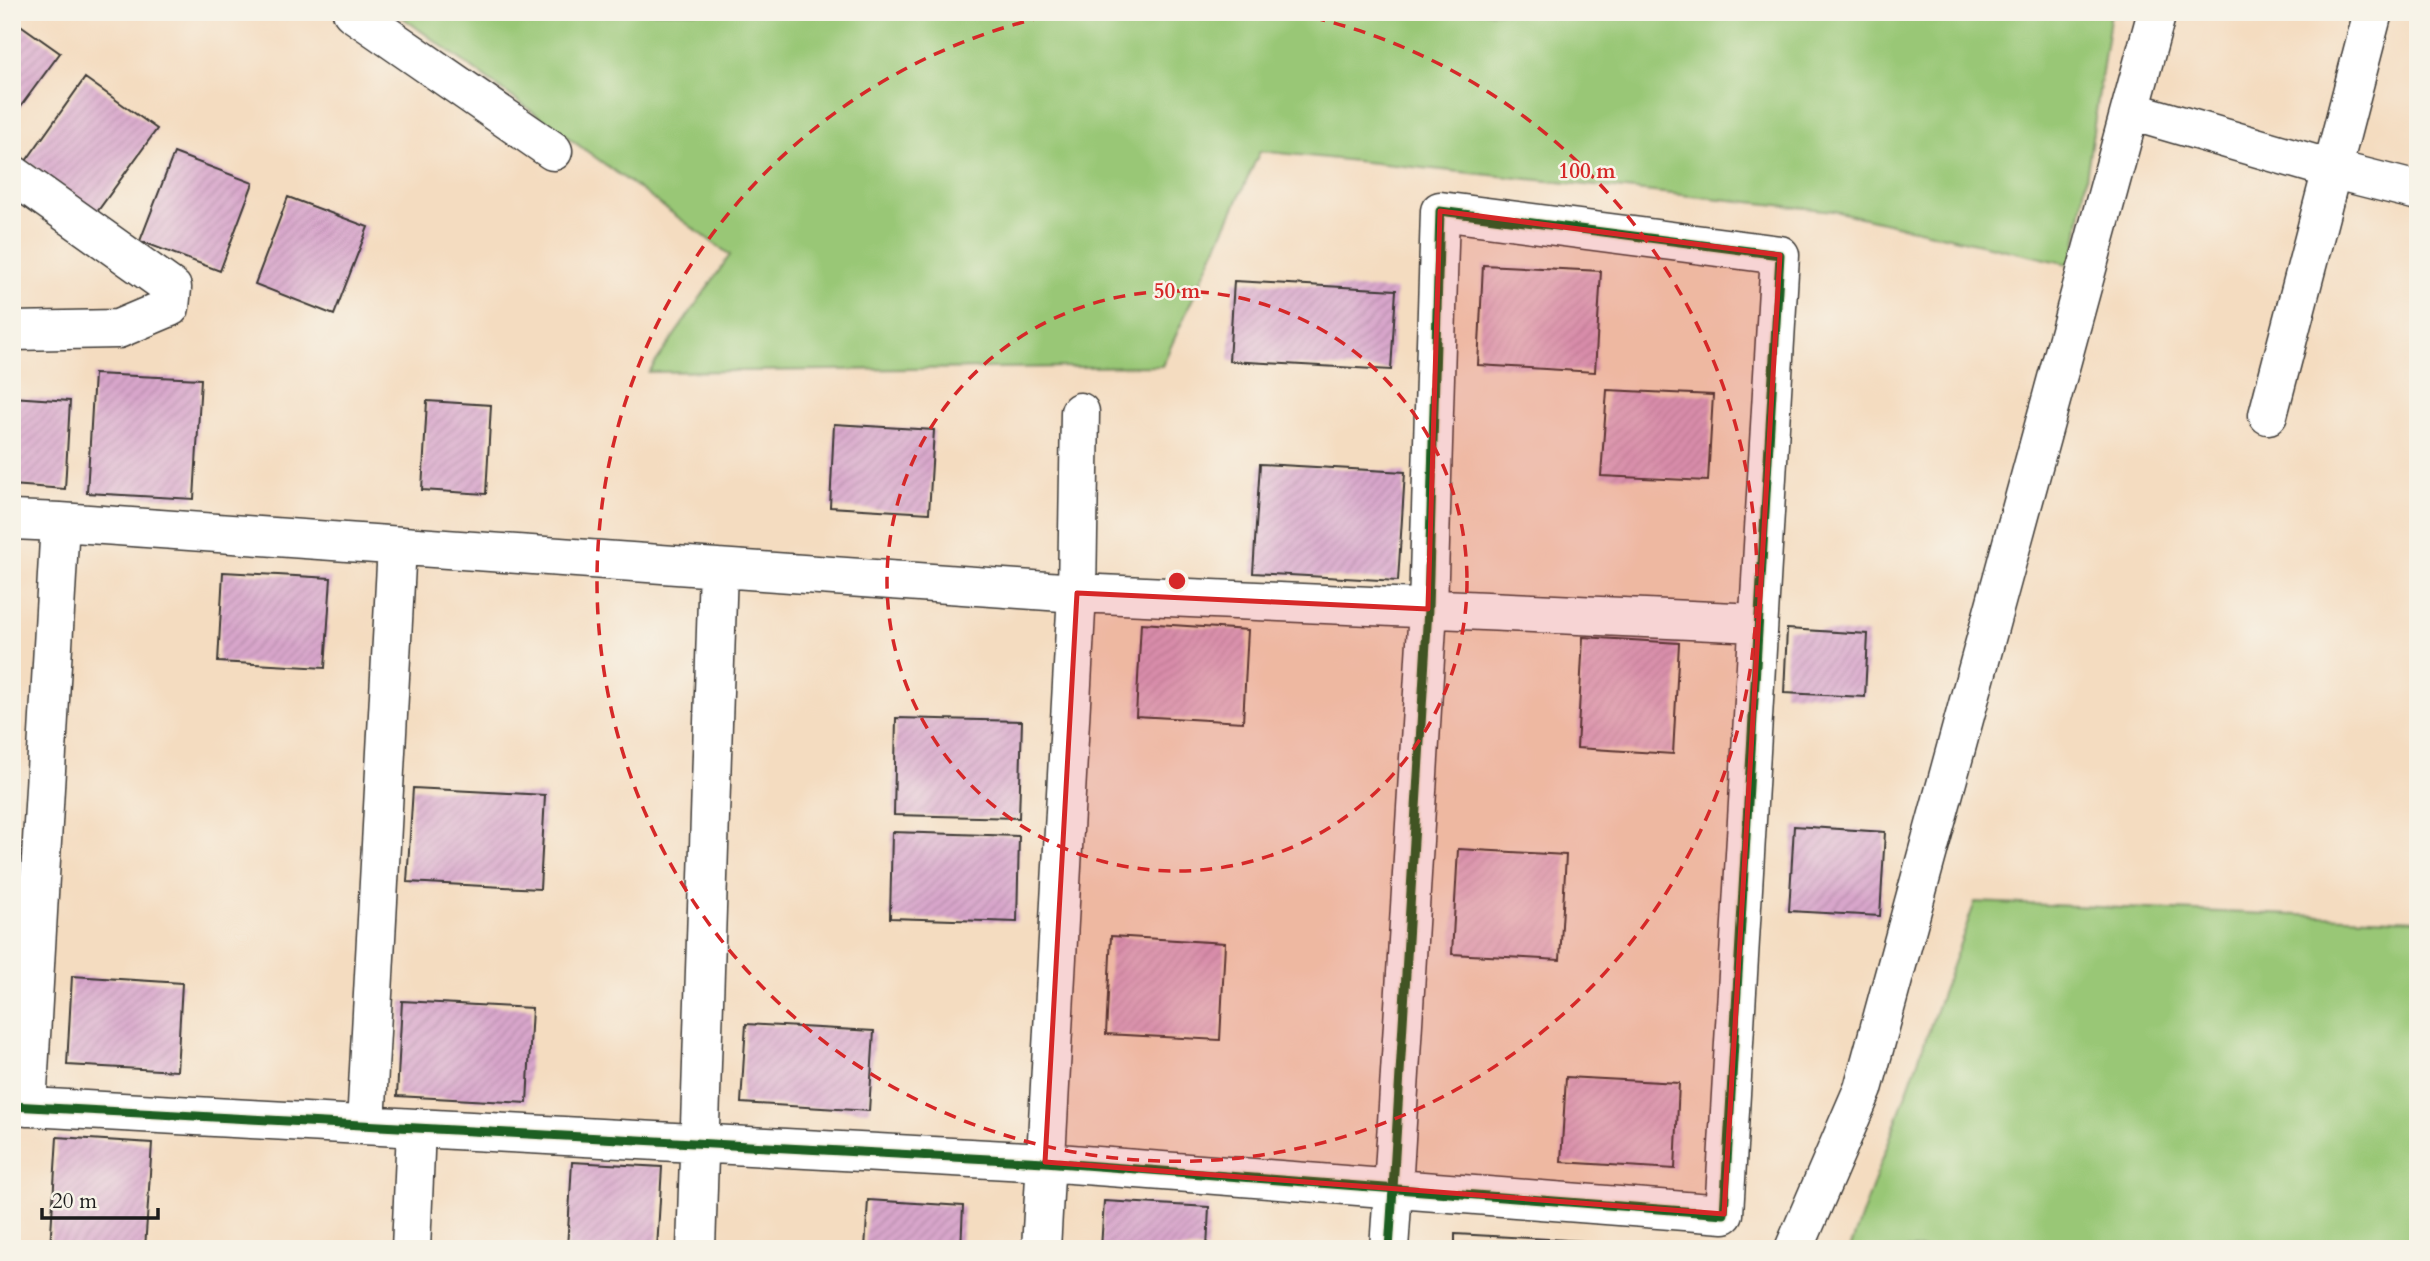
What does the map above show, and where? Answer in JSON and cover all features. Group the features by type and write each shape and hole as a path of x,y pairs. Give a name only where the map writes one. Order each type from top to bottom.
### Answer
{"street":[{"path":"352,12 553,151"},
{"path":"1794,1249 1863,1089 2157,12"},
{"path":"2268,415 2373,12"},
{"path":"2131,111 2331,169 2418,191"},
{"path":"12,174 172,288 170,307 118,329 12,331"},
{"path":"60,522 20,1106 1045,1162 1393,1189 1724,1214 1780,255 1440,211 1428,608 1393,1189 1389,1249"},
{"path":"1041,1249 1077,593 1080,412"},
{"path":"12,520 1077,593 1758,623"},
{"path":"366,1125 397,546"},
{"path":"696,1249 718,568"},
{"path":"411,1249 416,1128"}],"highlighted area":[{"path":"1440,211 1780,255 1724,1214 1045,1162 1077,593 1428,609"}],"green space":[{"path":"395,12 2111,12 2073,265 1834,211 1260,151 1162,366 649,372 730,255"},
{"path":"1975,902 2418,920 2418,1224 2412,1249 1850,1249"}],"building":[{"path":"12,19 60,53 12,118"},
{"path":"85,78 157,129 97,212 26,161"},
{"path":"174,153 253,183 220,271 140,241"},
{"path":"288,197 368,227 334,315 255,284"},
{"path":"1483,265 1601,271 1595,372 1478,365"},
{"path":"1234,281 1396,290 1391,370 1229,361"},
{"path":"94,374 201,379 194,499 87,493"},
{"path":"1607,390 1713,395 1708,481 1601,476"},
{"path":"12,397 70,401 65,489 12,485"},
{"path":"427,401 491,405 486,494 422,490"},
{"path":"834,424 934,430 929,513 830,507"},
{"path":"1260,464 1405,472 1398,581 1253,573"},
{"path":"223,572 331,578 325,668 218,662"},
{"path":"1141,623 1248,630 1243,722 1136,716"},
{"path":"1787,629 1868,634 1865,697 1784,693"},
{"path":"1583,637 1679,643 1673,754 1577,748"},
{"path":"896,718 1022,721 1019,818 894,815"},
{"path":"413,788 545,795 540,889 407,882"},
{"path":"1794,826 1885,832 1880,916 1789,911"},
{"path":"892,832 1019,836 1017,922 890,918"},
{"path":"1458,849 1566,855 1560,960 1452,954"},
{"path":"1111,936 1225,943 1220,1040 1106,1034"},
{"path":"72,976 182,983 177,1071 67,1065"},
{"path":"402,1001 532,1008 527,1103 397,1096"},
{"path":"746,1024 874,1031 869,1111 741,1103"},
{"path":"1566,1077 1679,1083 1675,1169 1561,1162"},
{"path":"57,1137 152,1143 145,1249 50,1249"},
{"path":"572,1162 662,1167 657,1249 567,1249"},
{"path":"868,1200 963,1206 961,1249 865,1249"},
{"path":"1104,1201 1209,1207 1207,1249 1101,1249"},
{"path":"1455,1234 1584,1241 1583,1249 1455,1249"}],"cycle path":[{"path":"12,1106 1045,1162 1724,1214 1780,255 1440,211 1428,609 1393,1189 1389,1249"}]}
